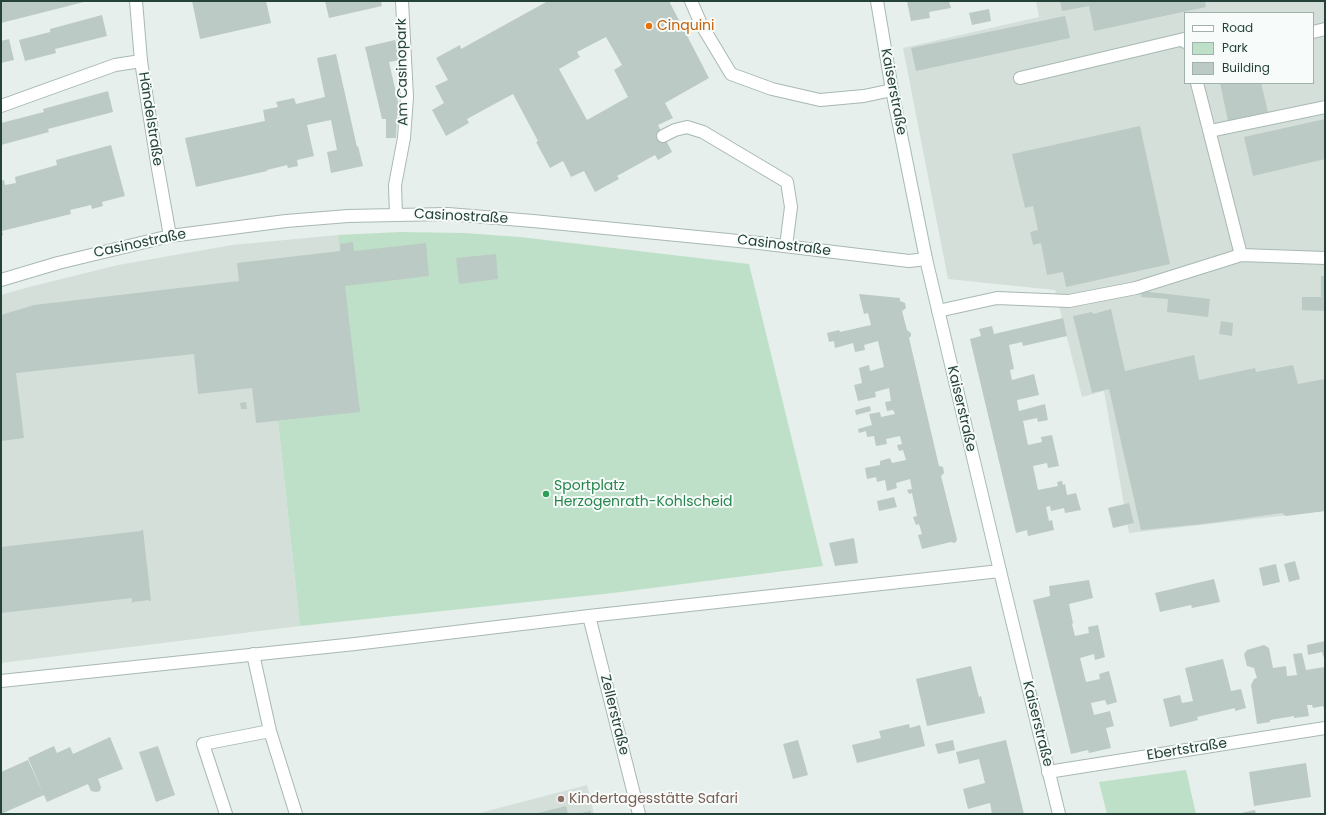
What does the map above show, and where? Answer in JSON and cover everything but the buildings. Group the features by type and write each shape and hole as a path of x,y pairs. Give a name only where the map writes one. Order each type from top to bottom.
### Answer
{"street":[{"name":"Händelstraße","path":"136,1 141,61 170,236"},
{"name":"Am Casinopark","path":"396,215 395,185 404,138 407,97 402,1"},
{"path":"691,1 701,24 731,74 772,89 820,100 864,96 892,90"},
{"name":"Kaiserstraße","path":"877,1 892,90 926,259 1059,814"},
{"path":"1314,32 1325,29"},
{"path":"1020,78 1184,39"},
{"path":"1,106 115,65 141,61"},
{"path":"1198,84 1241,256"},
{"path":"1210,131 1325,108"},
{"path":"663,136 674,130 687,127 703,132 787,182 791,207 786,246"},
{"name":"Casinostraße","path":"1,280 58,263 170,236 286,221 348,216 456,215 556,223 786,246 909,262 926,259"},
{"path":"938,311 997,298 1069,301 1136,288 1241,256 1325,258"},
{"path":"1,681 355,644 589,616 1000,571"},
{"name":"Zellerstraße","path":"589,616 640,814"},
{"path":"253,654 270,731 296,814"},
{"name":"Ebertstraße","path":"1048,772 1325,728"},
{"path":"226,814 203,744 270,731"}],"shaded area":[{"path":"1036,1 1325,1 1325,511 1129,533 1104,391 1082,397 1055,290 948,279 903,48 1039,17"},
{"path":"338,235 360,412 278,421 300,626 1,663 1,295 118,265 232,245"},
{"name":"Kindertagesstätte Safari","path":"587,785 594,814 476,814"}],"green space":[{"name":"Sportplatz Herzogenrath-Kohlscheid","path":"400,232 464,233 520,237 749,264 823,566 613,593 300,626 278,421 359,411 338,235"},
{"path":"1186,770 1196,814 1107,814 1099,782"}],"place":[{"name":"Cinquini","path":"649,26"},
{"name":"Sportplatz Herzogenrath-Kohlscheid","path":"546,494"},
{"name":"Kindertagesstätte Safari","path":"561,799"}]}
